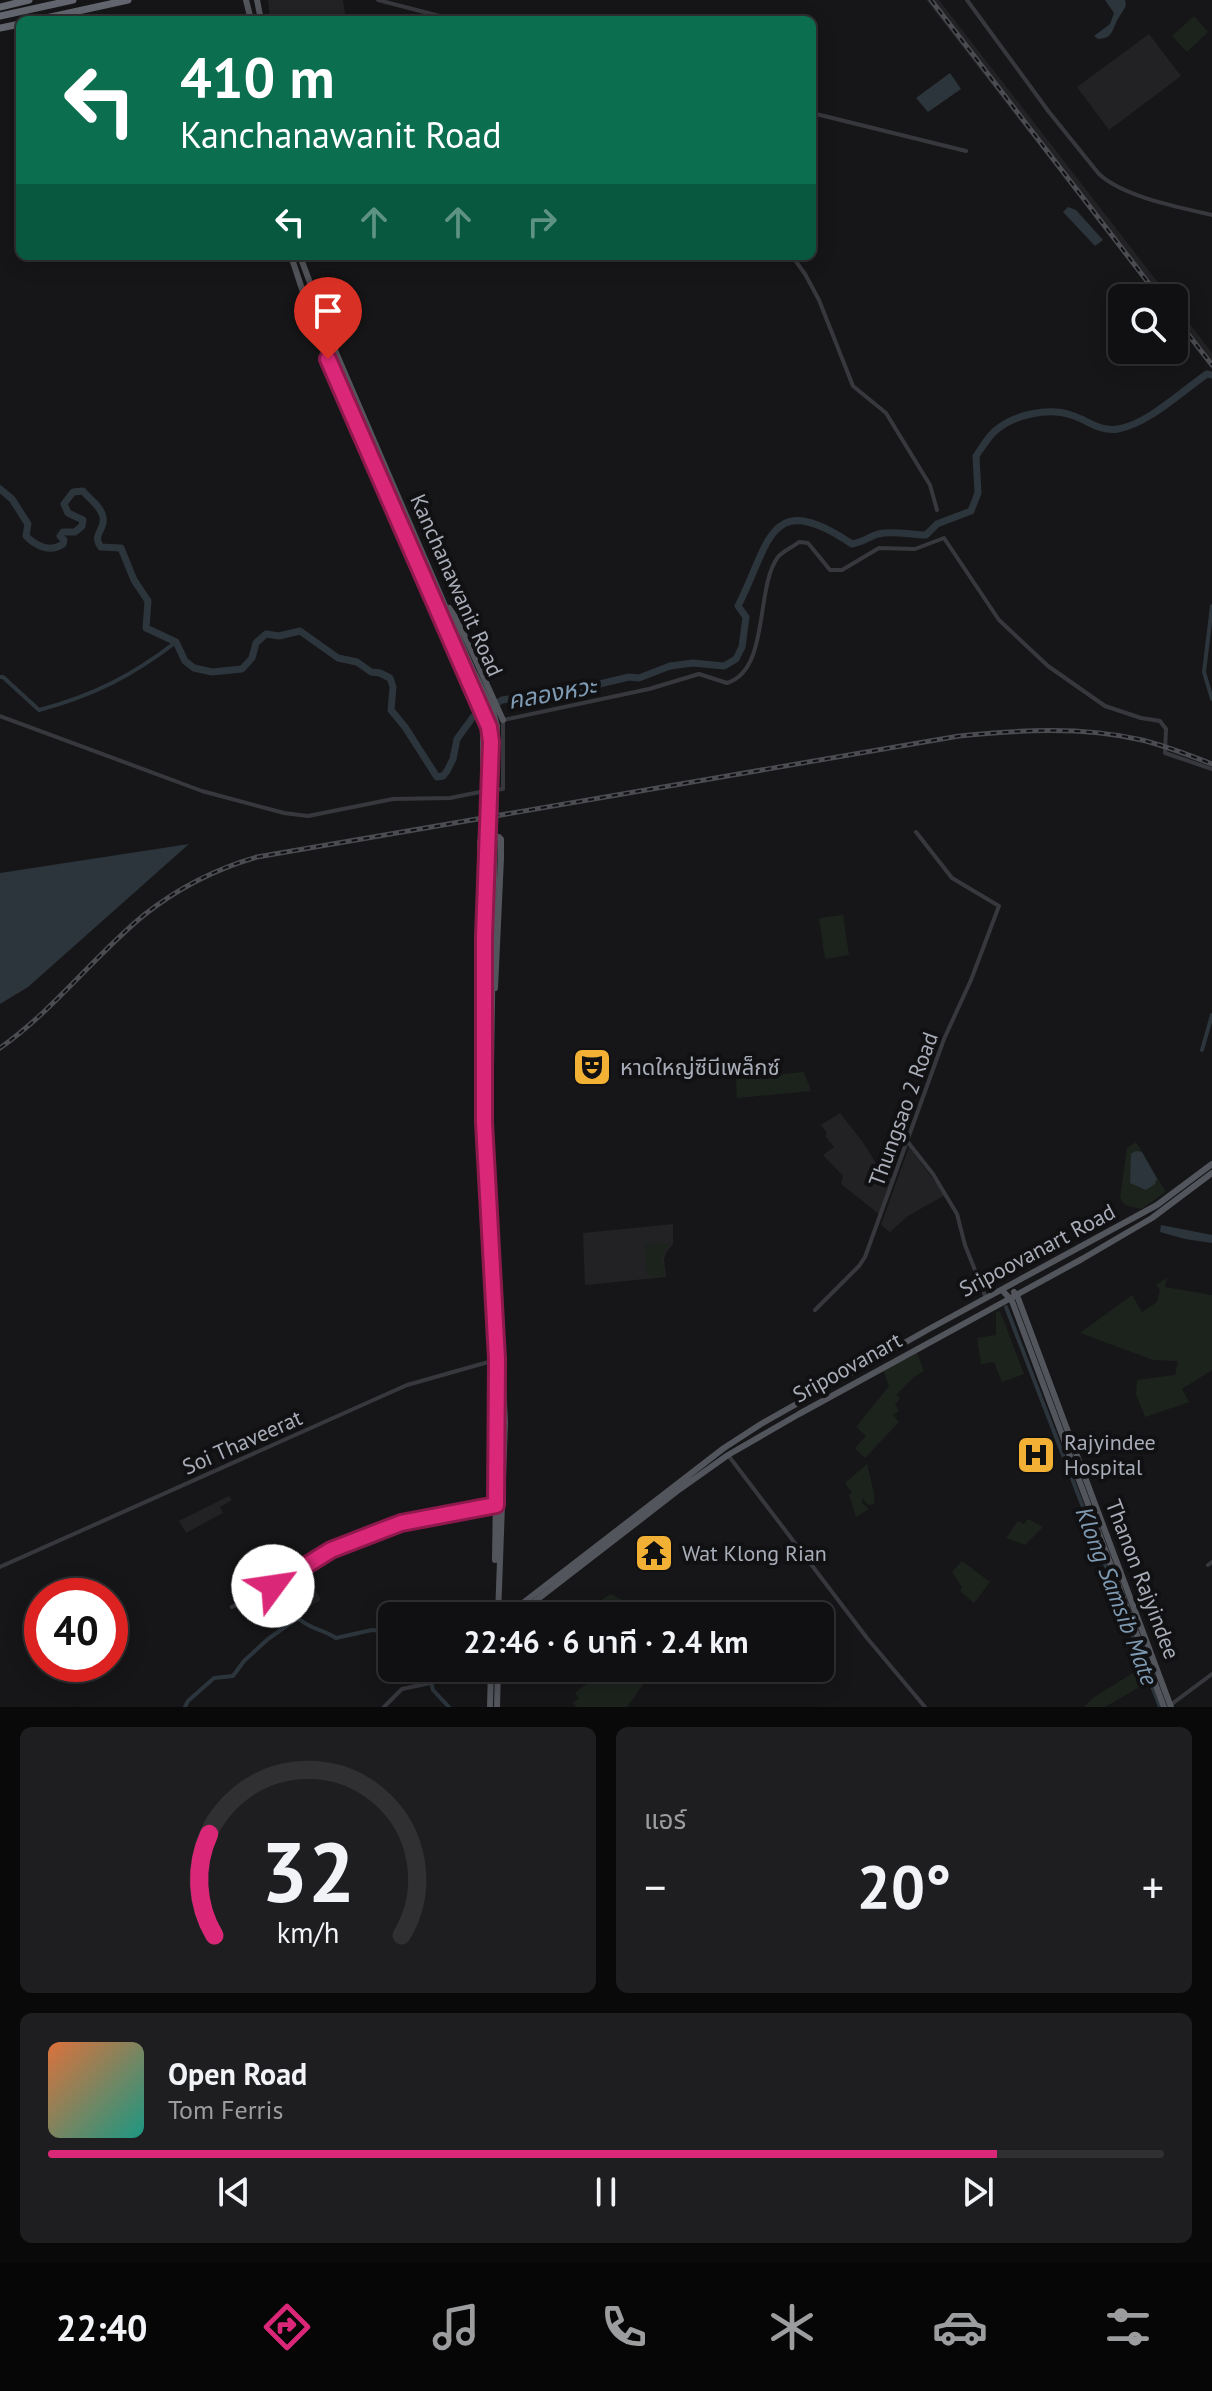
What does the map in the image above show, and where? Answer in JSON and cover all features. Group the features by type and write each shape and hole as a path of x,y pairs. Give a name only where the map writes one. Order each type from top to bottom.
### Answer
{"highway":[{"path":"0,7 29,0"},
{"path":"0,16 72,0"},
{"path":"55,16 128,0"}],"main road":[{"name":"Kanchanawanit Road","path":"292,260 316,331 468,668 489,727 484,937 484,1122 489,1168"},
{"name":"Kanchanawanit Road","path":"301,260 337,355 439,602"},
{"path":"439,602 458,621 503,720"},
{"path":"439,602 441,628 481,718 483,791"},
{"name":"Kanchanawanit Road","path":"468,668 493,711 497,726 489,1168 505,1422 497,1602"},
{"path":"484,981 480,959 480,841 499,837 498,963 492,1003"},
{"name":"Sripoovanart Road","path":"875,1360 1189,1187 1212,1164"},
{"name":"Sripoovanart","path":"527,1602 728,1455 1143,1223 1212,1173"},
{"path":"1006,1288 1012,1295 1169,1707"},
{"path":"986,1298 991,1307"},
{"name":"Kanchanawanit Road","path":"496,1602 499,1359"},
{"path":"875,1360 881,1369"},
{"name":"Sripoovanart","path":"609,1540 724,1448 875,1360"},
{"path":"724,1448 728,1455"},
{"path":"490,1707 492,1682"},
{"path":"494,1682 497,1707"}],"street":[{"path":"378,0 440,16"},
{"path":"967,0 1049,112 1108,183 1127,192 1212,215"},
{"path":"816,114 966,151"},
{"path":"795,260 819,300 853,386 888,416 930,485 937,510"},
{"path":"0,716 202,791 284,813 308,816 393,799 450,798 503,789 503,720 649,689 698,674 731,682 743,673 755,647 771,573 778,557 799,542 808,543 835,572 879,548 915,549 944,538 999,620 1048,666 1105,706 1160,721 1166,729 1165,753 1212,769"},
{"name":"Thungsao 2 Road","path":"815,1310 865,1257 944,1039 971,980 999,906 952,878 916,832"},
{"path":"907,1141 933,1174 957,1214 965,1245 986,1298"},
{"name":"Soi Thaveerat","path":"0,1567 407,1385 499,1359"},
{"path":"728,1455 867,1638 925,1707"},
{"path":"232,1607 331,1550 374,1533 401,1523 496,1505"},
{"path":"1169,1707 1212,1676"},
{"path":"384,1707 402,1689 431,1682"}],"shaded area":[{"path":"268,0 343,0 345,16 270,16"},
{"path":"926,0 939,0 1159,284 1146,284"},
{"path":"1105,0 1125,0 1126,5 1110,35 1098,39 1094,36 1110,24 1114,13"},
{"path":"1194,16 1208,32 1187,52 1172,36"},
{"path":"1149,34 1181,76 1109,130 1077,87"},
{"path":"950,73 961,89 928,112 916,98"},
{"path":"1068,207 1076,210 1103,240 1095,246 1063,212"},
{"path":"1188,321 1212,353 1212,369 1188,338"},
{"path":"189,844 28,987 0,1004 0,873"},
{"path":"843,915 849,955 825,959 819,918"},
{"path":"804,1072 811,1091 737,1098 736,1079"},
{"path":"840,1113 879,1168 893,1179 880,1215 841,1184 843,1176 823,1155 834,1147 821,1125"},
{"path":"1136,1142 1166,1192 1141,1209 1125,1205 1120,1198 1127,1148"},
{"path":"909,1147 945,1195 908,1216 890,1232 881,1225"},
{"path":"1142,1152 1157,1179 1146,1190 1130,1183 1131,1154"},
{"path":"673,1224 673,1244 664,1259 666,1277 585,1285 583,1233"},
{"path":"1161,1225 1212,1235 1212,1243 1160,1232"},
{"path":"671,1243 662,1255 664,1276 647,1276 645,1245"},
{"path":"1167,1278 1165,1287 1212,1295 1212,1370 1182,1389 1189,1402 1145,1417 1136,1394 1137,1380 1175,1375 1178,1361 1153,1360 1080,1333 1132,1295 1142,1312 1157,1302 1160,1290 1156,1285"},
{"path":"1000,1311 1024,1374 1002,1382 994,1362 981,1364 977,1338 996,1335 996,1312"},
{"path":"917,1353 924,1371 896,1395 900,1399 895,1404 899,1411 893,1415 899,1422 865,1458 855,1448 866,1436 856,1427 889,1386 883,1370"},
{"path":"867,1464 874,1504 868,1505 863,1498 862,1503 869,1509 856,1517 849,1495 852,1493 845,1483"},
{"path":"229,1496 232,1500 220,1507 223,1513 186,1533 179,1521"},
{"path":"1028,1519 1043,1527 1025,1545 1006,1538 1018,1521 1024,1524"},
{"path":"274,1547 286,1568 257,1585 244,1565"},
{"path":"962,1561 990,1582 974,1603 960,1591 962,1587 952,1572"},
{"path":"306,1573 321,1600 293,1615 278,1589"},
{"path":"611,1594 626,1602 598,1602"},
{"path":"1136,1671 1143,1685 1105,1707 1084,1707 1093,1698"},
{"path":"589,1682 645,1682 627,1707 577,1707 573,1703 579,1698 575,1693"}],"waterway":[{"name":"คลองหวะ","path":"0,489 12,499 28,524 26,536 48,548 63,544 60,536 63,532 75,532 82,526 83,520 68,513 64,504 73,492 83,491 102,513 103,525 98,543 101,547 121,548 134,580 148,601 146,628 176,642 185,661 194,668 212,672 242,669 252,658 256,643 266,634 279,636 300,631 338,658 357,662 371,672 390,678 393,687 391,710 437,777 447,771 457,739 473,717 502,700 629,677 639,678 670,666 693,663 724,666 736,659 742,647 746,617 738,606 766,544 776,530 787,522 803,521 824,528 852,544 884,533 926,535 937,524 971,511 978,493 976,456 1002,425 1031,414 1052,412 1071,415 1105,429 1118,429 1141,421 1207,374 1212,375"},
{"path":"1212,606 1204,672 1212,699"},
{"path":"0,677 39,710 111,684 176,642"},
{"path":"1202,1050 1212,1015"},
{"name":"Klong Samsib Mate","path":"1006,1307 1160,1707"},
{"path":"185,1707 214,1678 233,1676 268,1639 295,1620 299,1619 336,1638 378,1630"},
{"path":"431,1682 433,1690 449,1707"}],"railway":[{"path":"931,0 1149,284"},
{"path":"1188,334 1212,365"},
{"path":"0,1048 38,1017 125,931 157,905 198,880 257,857 959,736 1028,731 1096,733 1151,742 1212,764"}],"place":[{"name":"หาดใหญ่ซีนีเพล็กซ์","path":"592,1067"},
{"name":"Rajyindee Hospital","path":"1036,1455"},
{"name":"Wat Klong Rian","path":"654,1553"}],"route":[{"path":"273,1586 331,1550 401,1523 496,1505 497,1359 484,1122 489,727 328,359"}]}
